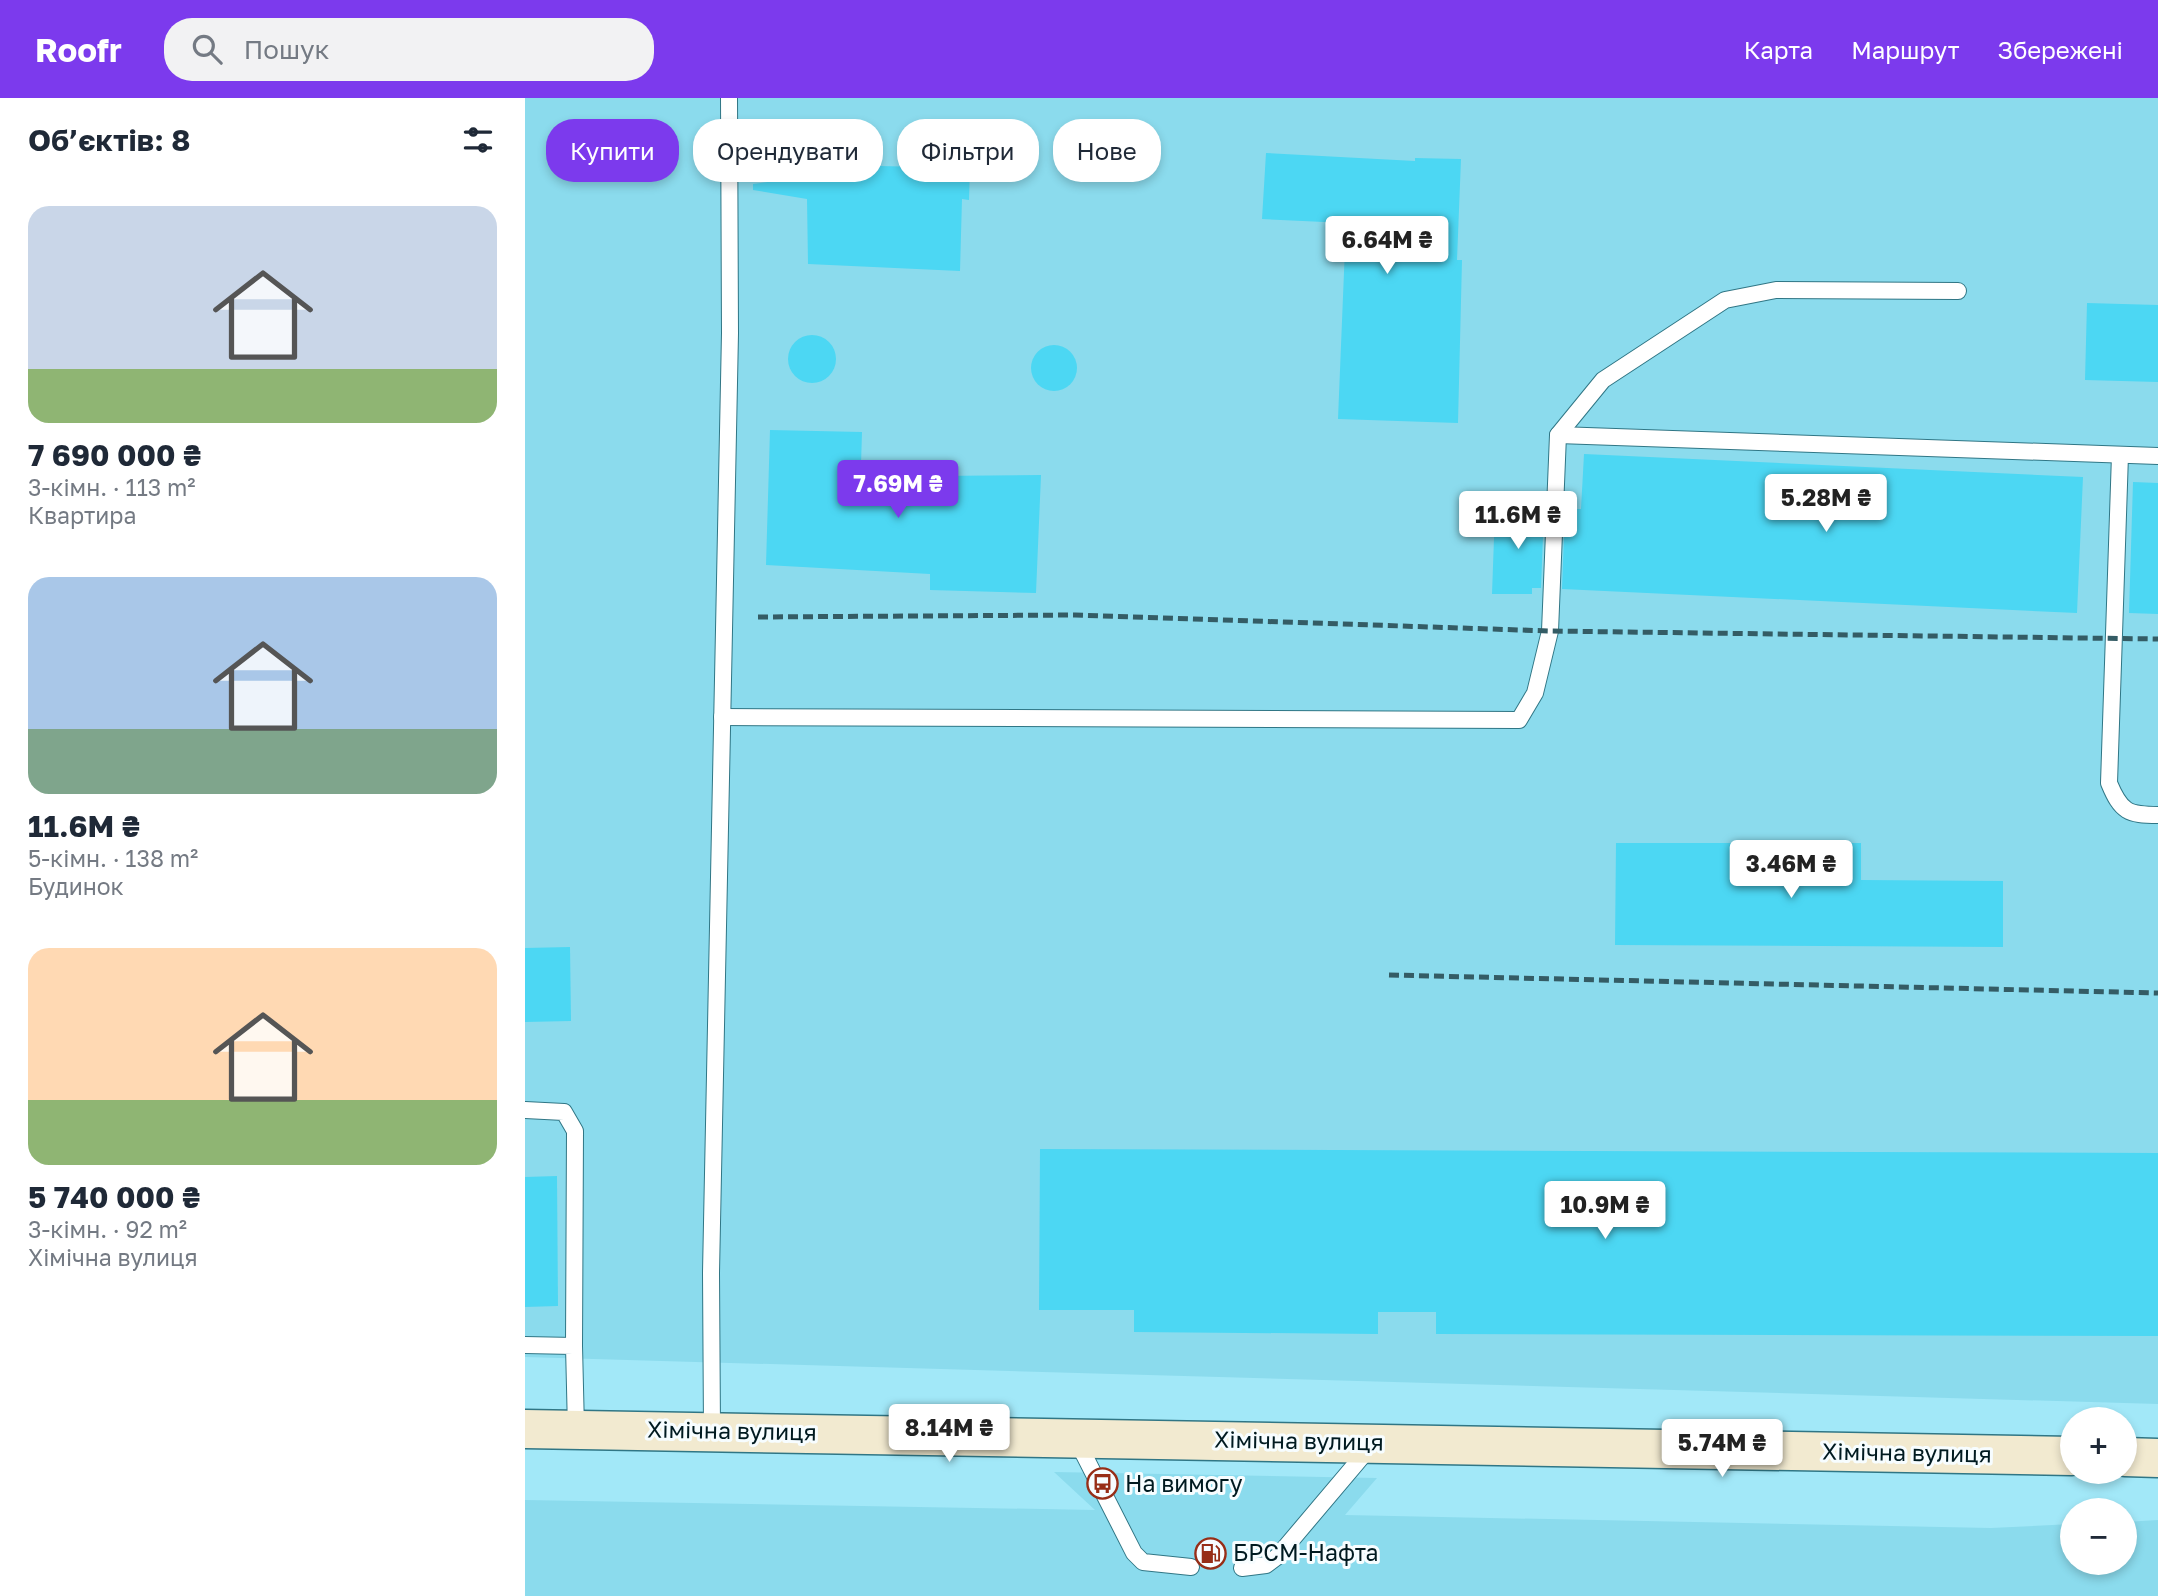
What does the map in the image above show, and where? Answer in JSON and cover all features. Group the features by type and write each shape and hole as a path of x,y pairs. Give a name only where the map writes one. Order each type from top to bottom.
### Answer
{"main road":[{"name":"Хімічна вулиця","path":"525,1429 712,1430 2060,1456"},
{"path":"2137,1457 2158,1458"}],"lane":[{"path":"712,1430 711,1259 730,333 729,98"},
{"path":"722,717 1519,720 1535,693 1550,631 1558,435 1603,380 1725,300 1776,290 1958,291"},
{"path":"1558,435 2158,456"},
{"path":"2120,455 2109,783 2117,802 2133,815 2158,815"},
{"path":"525,1110 564,1112 575,1131 576,1429"},
{"path":"525,1345 574,1346"},
{"path":"1075,1437 1134,1553 1143,1562 1191,1567"},
{"path":"1242,1568 1266,1565 1278,1556 1373,1443"}],"shaded area":[{"path":"525,98 2158,98 2158,1404 525,1357"},
{"path":"1054,1472 1377,1478 1345,1515 1991,1528 2060,1525 2060,1575 2137,1575 2137,1521 2158,1520 2158,1596 525,1596 525,1500 1095,1510"}],"building":[{"path":"1266,153 1415,161 1415,158 1461,159 1457,260 1462,260 1458,423 1338,419 1346,223 1262,219"},
{"path":"883,166 897,166 897,182 970,182 969,200 962,199 960,271 808,264 807,199 753,190 753,184 883,182"},
{"path":"2087,303 2158,305 2158,382 2085,380"},
{"path":"812,335 829,342 836,359 829,376 812,383 795,376 788,359 795,342"},
{"path":"1054,345 1063,346 1070,352 1076,359 1076,377 1070,384 1063,390 1054,391 1045,390 1038,384 1032,377 1031,368 1032,359 1038,352 1045,346"},
{"path":"770,430 862,432 860,498 933,504 934,476 1041,475 1036,593 930,590 930,574 766,565"},
{"path":"1584,454 2083,477 2077,613 1562,589 1565,509 1581,509"},
{"path":"2133,482 2158,483 2158,614 2129,613"},
{"path":"1495,510 1544,510 1541,588 1532,588 1532,594 1492,594"},
{"path":"1616,843 1861,843 1861,880 2003,881 2003,947 1615,945"},
{"path":"570,947 571,1021 525,1022 525,948"},
{"path":"1040,1149 2158,1153 2158,1336 1436,1334 1436,1312 1378,1312 1378,1334 1134,1332 1134,1310 1039,1310"},
{"path":"557,1176 558,1306 525,1307 525,1177"}],"railway":[{"path":"758,617 1075,615 1550,631 2158,639"},
{"path":"1389,975 2158,993"}],"place":[{"name":"На вимогу","path":"1102,1484"},
{"name":"БРСМ-Нафта","path":"1210,1553"}]}
